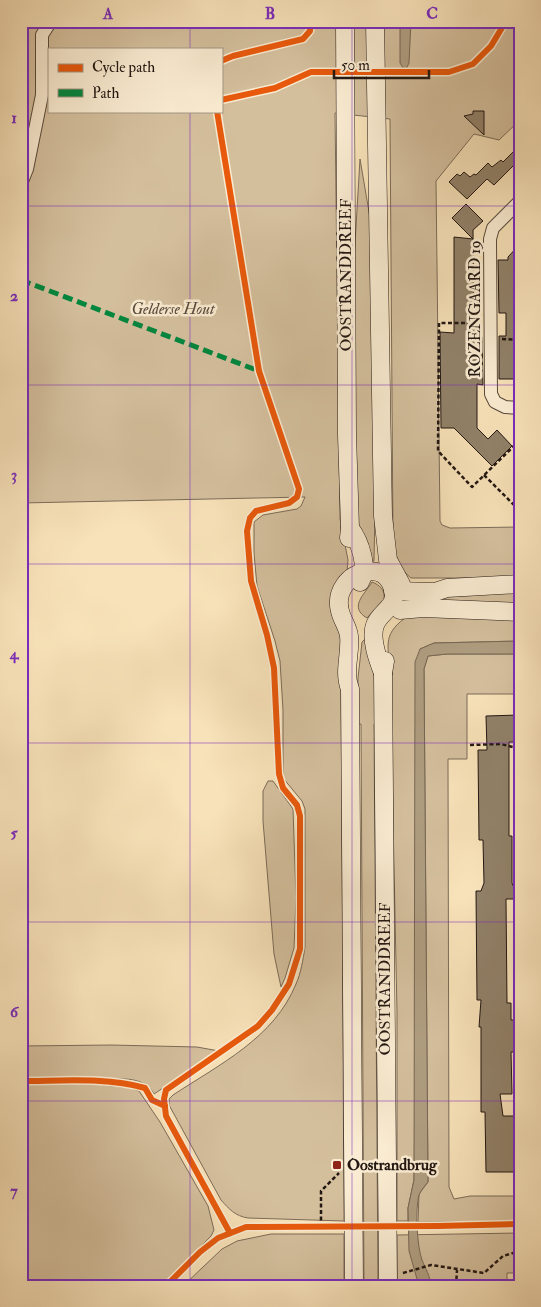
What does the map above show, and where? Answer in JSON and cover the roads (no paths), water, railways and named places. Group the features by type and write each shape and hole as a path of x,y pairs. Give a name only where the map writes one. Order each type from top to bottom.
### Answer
{"main road":[{"name":"OOSTRANDDREEF","path":"345,21 349,538 355,563 372,571 383,516 375,21"},
{"path":"372,571 389,580 399,589 400,610 392,622 366,627 341,615 339,601 342,588 346,582 372,571"},
{"path":"399,589 434,584 447,588 520,584"},
{"path":"366,627 380,618 390,608 399,589"},
{"path":"400,610 443,608 520,612"},
{"name":"OOSTRANDDREEF","path":"366,627 383,673 388,1286"},
{"name":"OOSTRANDDREEF","path":"354,1286 350,689 354,679 358,647 366,627"}],"street":[{"path":"21,184 42,95 42,35 50,21"},
{"name":"ROZENGAARD 19","path":"520,201 493,228 491,234 491,394 495,402 505,407 520,408"},
{"path":"520,831 520,883"}],"place":[{"name":"Oostrandbrug","path":"337,1165"}],"park label":[{"name":"Gelderse Hout","path":"173,309"}]}
